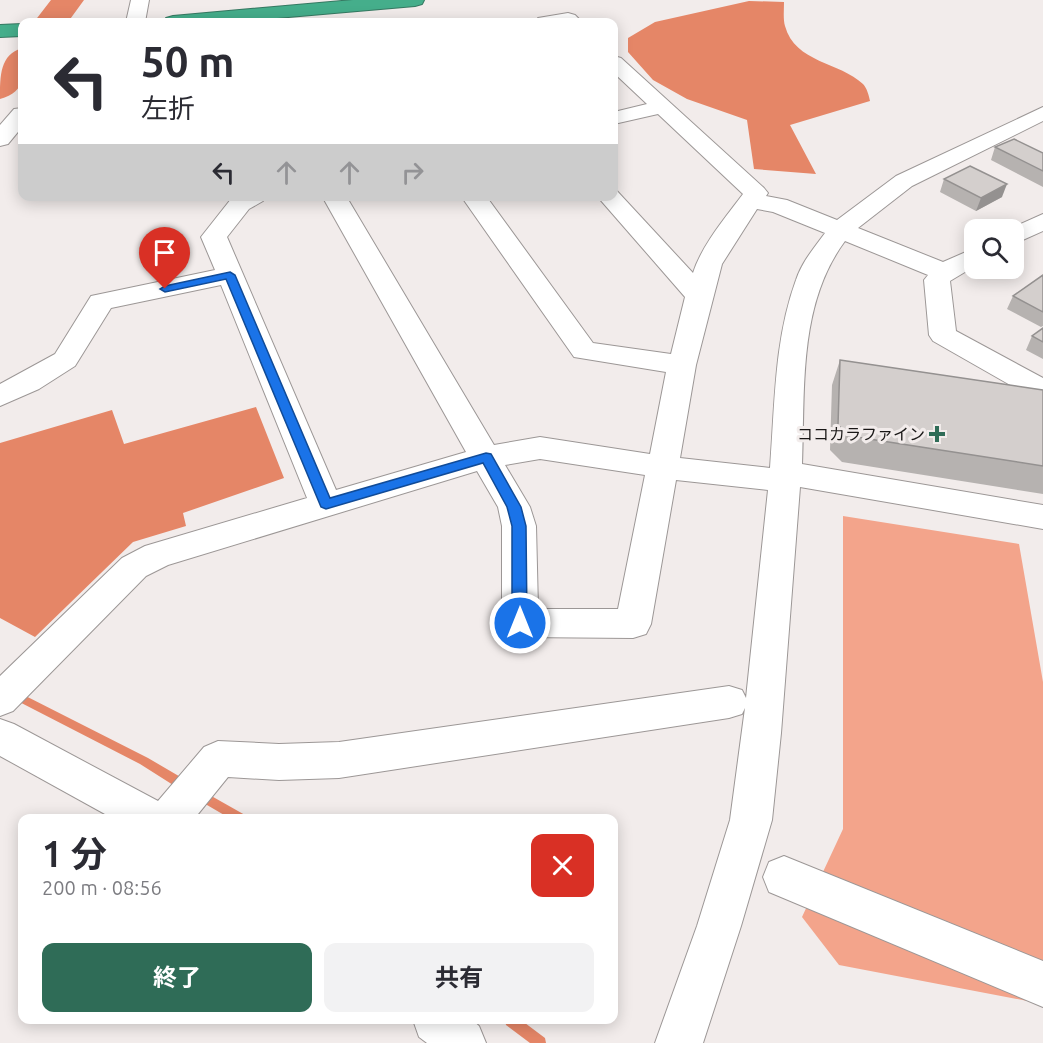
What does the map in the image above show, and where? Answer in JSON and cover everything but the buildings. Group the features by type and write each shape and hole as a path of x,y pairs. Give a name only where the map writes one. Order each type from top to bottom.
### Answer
{"highway":[{"path":"217,18 415,0"},
{"path":"0,31 18,30"}],"street":[{"path":"137,18 140,0"},
{"path":"337,201 514,507 519,526 520,623 633,624 682,365 699,296 710,264 730,229 756,193 618,66"},
{"path":"618,117 663,107"},
{"path":"679,1043 719,926 751,820 762,733 785,477 794,334 809,279 819,258 839,231 904,181 1043,113"},
{"path":"0,139 18,119"},
{"path":"246,201 240,204 213,237 326,504"},
{"path":"477,201 584,351 682,365"},
{"path":"614,201 699,296"},
{"path":"750,201 778,205 944,272"},
{"path":"1024,231 1043,221"},
{"path":"964,262 944,272 937,280 943,335 1043,390"},
{"path":"0,396 29,382 65,360 101,302 230,275"},
{"path":"0,700 134,567 157,555 486,457 540,447 663,467 785,477 1043,517"},
{"path":"168,814 218,759 279,762 339,760 729,702"},
{"path":"0,736 162,814"},
{"path":"784,877 1043,984"},
{"path":"441,1024 462,1043"}],"shaded area":[{"path":"749,1 784,2 785,26 790,38 798,48 853,77 863,84 868,92 870,101 790,125 816,174 754,169 747,120 687,99 653,80 628,52 628,38 655,22"},
{"path":"256,407 284,478 183,513 186,526 133,542 35,637 0,618 0,443 112,410 124,444"},
{"path":"843,516 1019,544 1043,682 1043,1004 839,965 802,917 843,829"}],"waterway":[{"path":"54,18 68,0"},
{"path":"0,88 18,64"},
{"path":"0,687 144,761 185,786"},
{"path":"199,794 233,814"},
{"path":"516,1024 540,1043"}],"place":[{"name":"ココカラファイン","path":"937,434"}],"route":[{"path":"165,289 230,275 326,504 486,457 514,507 519,526 520,623"}]}
